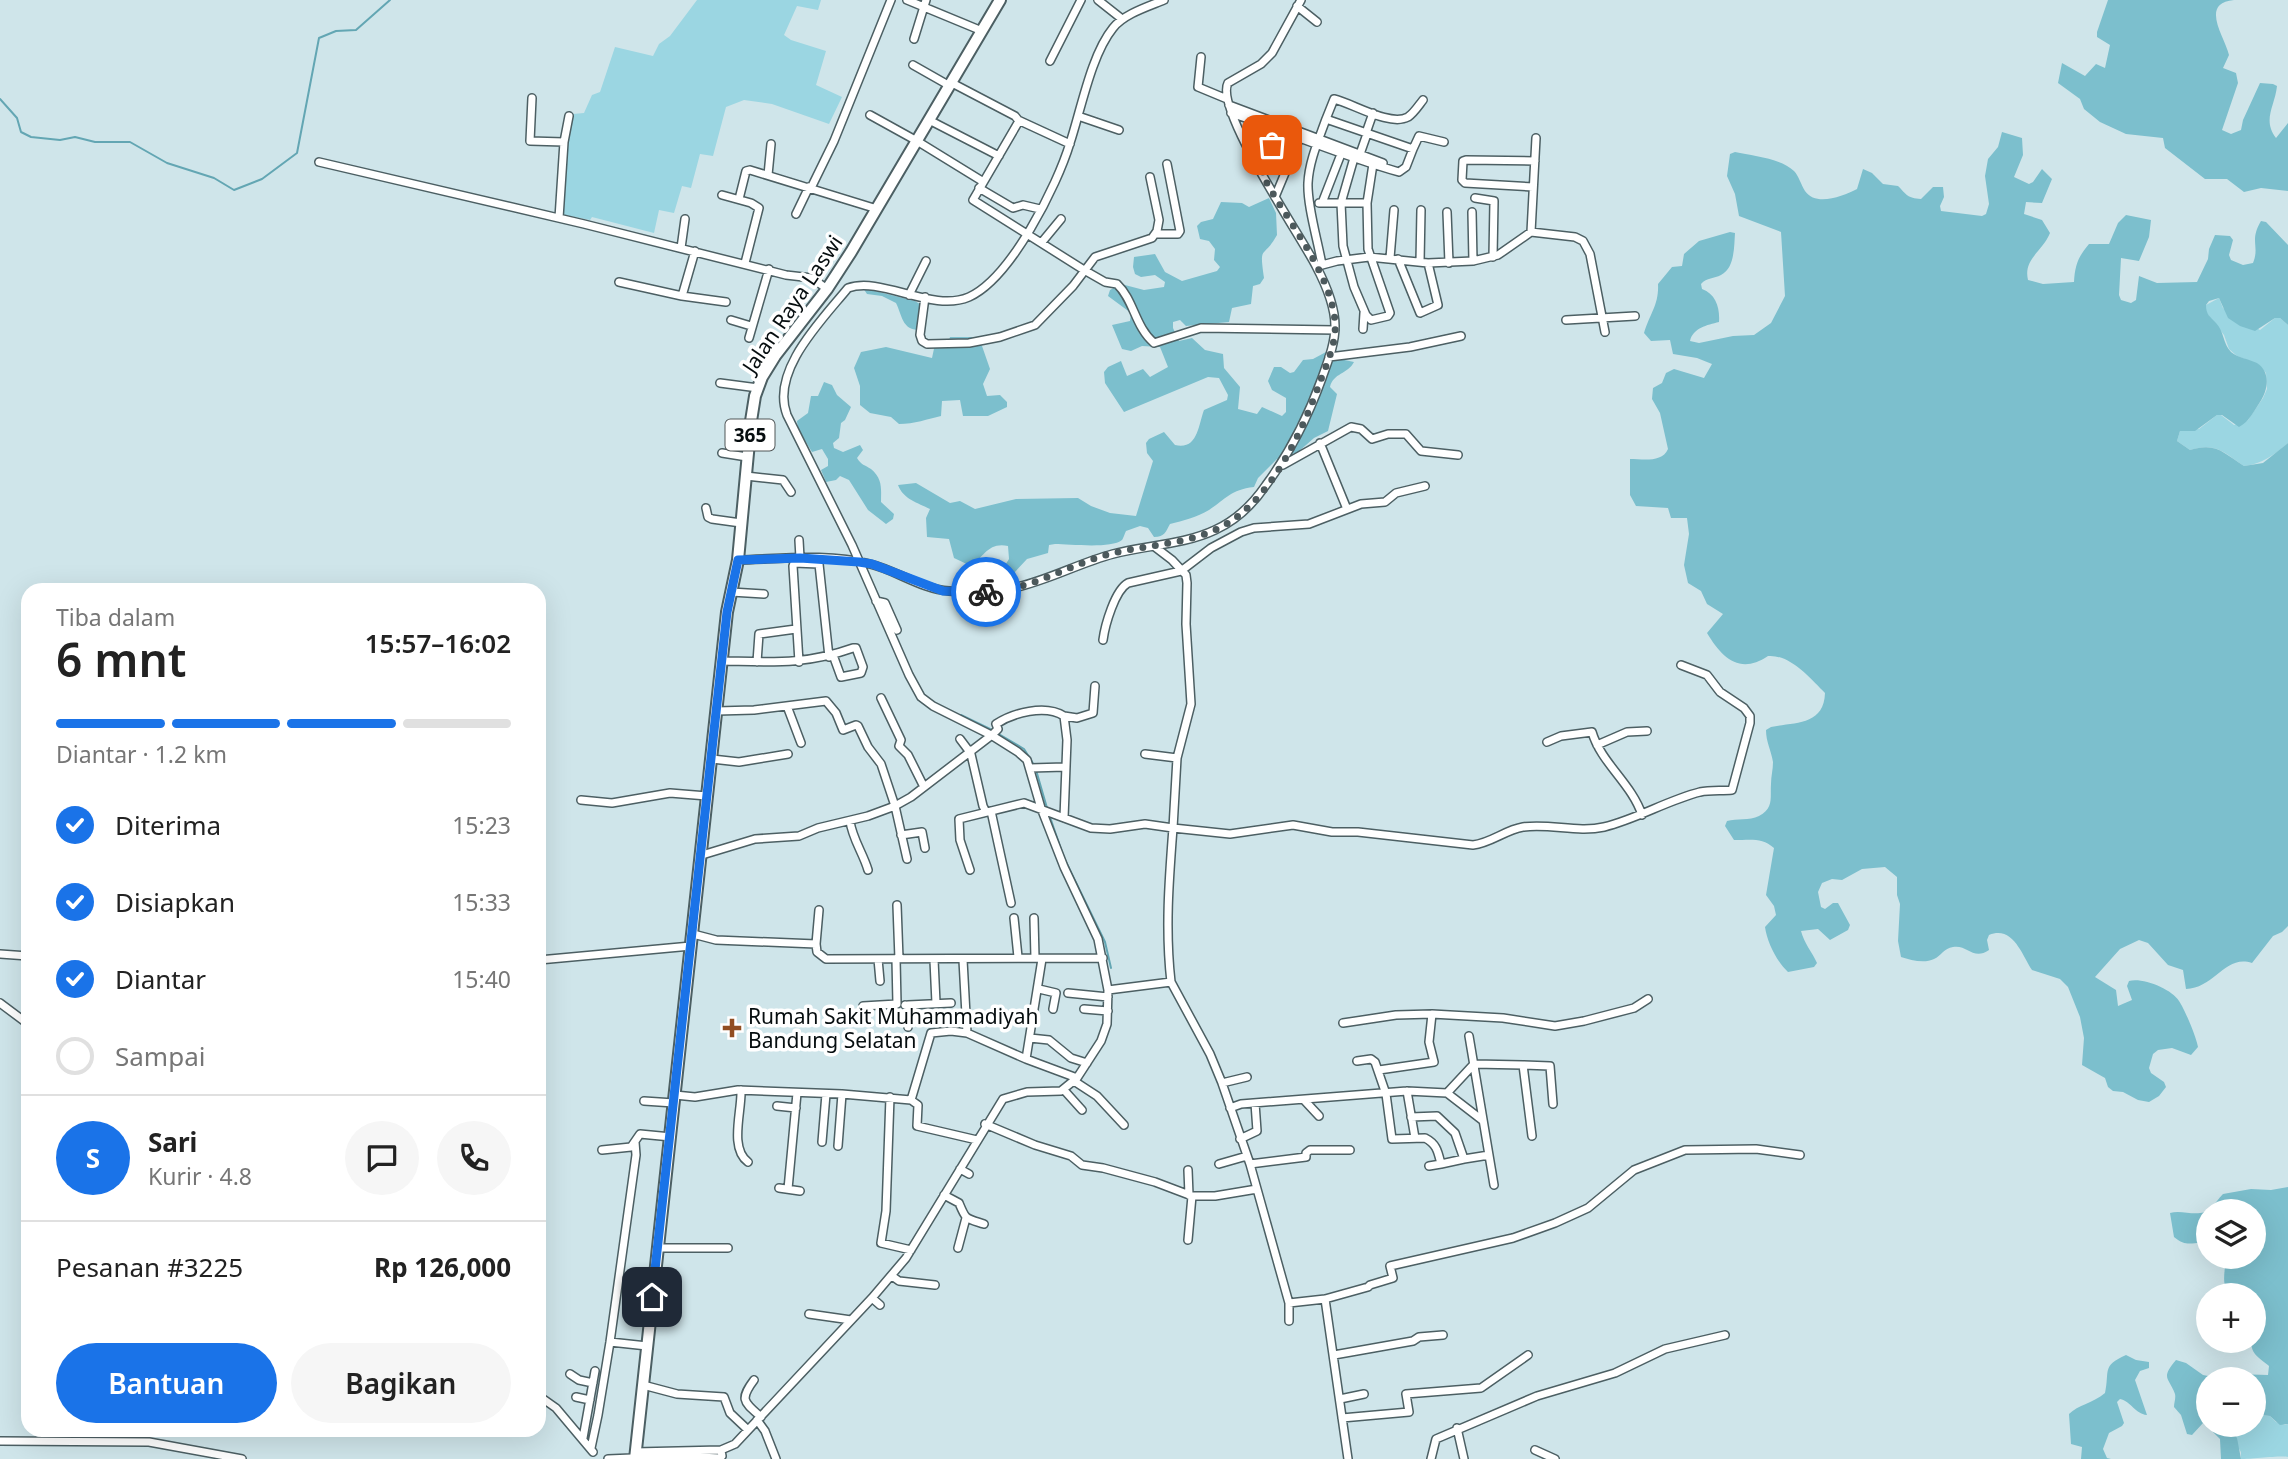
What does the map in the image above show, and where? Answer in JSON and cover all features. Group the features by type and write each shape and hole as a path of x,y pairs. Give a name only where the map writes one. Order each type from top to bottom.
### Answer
{"main road":[{"name":"Jalan Raya Laswi","path":"635,1456 716,711 731,592 738,560 750,430 758,388 775,356 827,289 877,209 1000,0"}],"street":[{"path":"796,214 834,141 891,0"},
{"path":"907,0 982,31"},
{"path":"914,39 926,0"},
{"path":"1050,61 1081,0"},
{"path":"1098,0 1122,19"},
{"path":"833,278 848,288 866,285 925,297 955,300 973,294 1008,262 1040,209 1070,144 1102,45 1113,27 1122,19 1164,0"},
{"path":"1317,22 1299,3 1272,53 1261,64 1227,85 1229,106 1262,174 1319,266"},
{"path":"1201,57 1198,87 1229,106 1278,129 1318,141"},
{"path":"913,65 1070,144"},
{"path":"530,141 532,98"},
{"path":"738,560 800,558 865,563 943,591 992,592 1014,588 1101,557 1155,547 1207,533 1233,520 1254,501 1279,467 1306,421 1329,357 1335,330 1332,307 1319,266 1308,179 1332,101 1335,99 1394,118 1406,118 1423,100"},
{"path":"1229,106 1373,164 1400,172 1403,170"},
{"path":"1363,330 1364,313 1345,260 1341,203 1373,113"},
{"path":"870,115 917,141 1013,208 1024,205 1040,209"},
{"path":"559,218 564,142 569,116"},
{"path":"1078,116 1119,130"},
{"path":"1326,119 1413,149"},
{"path":"929,120 999,156"},
{"path":"1018,120 974,201 1084,270 1120,287 1140,327 1155,343 1201,328 1335,330"},
{"path":"1262,174 1278,129"},
{"path":"1403,170 1419,136 1444,142"},
{"path":"1275,197 1300,137"},
{"path":"1531,233 1536,138"},
{"path":"520,141 564,142"},
{"path":"768,175 771,144"},
{"path":"1322,203 1342,150"},
{"path":"1357,156 1403,170"},
{"path":"1533,187 1465,183 1462,180 1461,165 1465,160 1535,161"},
{"path":"319,162 786,275 812,278 827,289"},
{"path":"1155,234 1178,234 1180,231 1167,164"},
{"path":"1364,313 1371,320 1388,316 1390,313 1369,257 1367,203 1373,164"},
{"path":"739,199 746,171 752,170 877,209"},
{"path":"925,297 920,335 924,343 969,343 1000,337 1035,325 1073,286 1092,260 1100,254 1145,242 1155,234 1159,220 1150,177"},
{"path":"722,195 759,208 745,263"},
{"path":"1475,198 1494,201 1493,257"},
{"path":"1311,204 1367,203"},
{"path":"1394,209 1394,258 1420,313 1438,305 1424,263 1421,210"},
{"path":"1447,212 1449,263"},
{"path":"1472,212 1473,261"},
{"path":"681,248 685,219"},
{"path":"1042,242 1061,219"},
{"path":"1319,266 1369,257 1424,263 1473,261 1493,257 1531,233 1567,235 1583,242 1592,263 1605,332"},
{"path":"682,296 695,251"},
{"path":"909,295 926,261"},
{"path":"749,338 769,269"},
{"path":"619,282 682,296 726,302"},
{"path":"848,288 796,357 782,395 792,426 865,563 876,601 897,630"},
{"path":"1566,320 1635,316"},
{"path":"732,320 751,326"},
{"path":"1329,357 1410,347 1461,335"},
{"path":"720,383 758,388"},
{"path":"1279,467 1349,427 1356,427 1372,439 1388,434 1404,434 1409,436 1421,452 1458,455"},
{"path":"750,430 764,432"},
{"path":"1320,443 1348,509"},
{"path":"722,453 747,457"},
{"path":"746,476 783,480 787,482 791,492"},
{"path":"1103,640 1107,622 1123,585 1181,571 1211,548 1241,532 1254,528 1309,524 1374,501 1385,502 1396,493 1425,486"},
{"path":"706,508 708,517 712,519 741,523"},
{"path":"799,540 800,558"},
{"path":"1155,547 1186,575 1186,624 1192,688 1191,704 1177,758 1167,903 1171,982 1210,1054 1222,1083 1257,1189 1289,1303 1289,1321"},
{"path":"723,662 799,662 831,656 856,648 863,667 861,673 841,677 831,656 817,562 793,564 799,662"},
{"path":"731,592 764,594"},
{"path":"608,1459 721,1452 735,1444 894,1277 944,1195 963,1171 977,1140 989,1126 1003,1099 1027,1092 1064,1090 1076,1081 1101,1041 1107,1024 1111,991 1104,958 1098,939 1071,884 1033,768 1024,756 994,733 933,706 921,697 884,611"},
{"path":"757,662 759,634 796,629"},
{"path":"970,870 960,840 958,820 1024,803 1100,829 1144,824 1230,834 1293,825 1332,832 1473,845 1486,842 1505,831 1524,827 1603,827 1699,792 1732,790 1750,719 1744,708 1720,692 1703,673 1681,665"},
{"path":"702,855 755,839 799,836 895,806 994,733 996,724 1015,713 1051,711 1077,718 1093,712 1095,686"},
{"path":"881,698 901,740 899,746 908,755 924,787"},
{"path":"716,711 826,701 836,713 843,730 858,726 868,747 881,764 895,806 906,859"},
{"path":"787,706 801,743"},
{"path":"1064,818 1067,740 1065,716"},
{"path":"1597,745 1627,732 1647,731"},
{"path":"1547,741 1561,736 1592,732 1608,764 1636,802 1642,815"},
{"path":"961,739 970,751 983,806 989,812 1011,903"},
{"path":"712,759 739,762 788,754"},
{"path":"1145,754 1177,758"},
{"path":"1033,768 1065,767"},
{"path":"581,800 612,803 670,793 707,796"},
{"path":"850,821 868,870"},
{"path":"901,835 922,832 925,848"},
{"path":"897,905 897,1004"},
{"path":"819,910 817,953 826,959 1104,958"},
{"path":"1014,918 1018,957"},
{"path":"1026,1059 1039,989 1039,959 1034,918"},
{"path":"546,960 692,941 816,944"},
{"path":"0,954 21,956"},
{"path":"878,959 880,981"},
{"path":"934,960 936,1003"},
{"path":"962,960 967,1033"},
{"path":"1068,993 1111,991 1171,982"},
{"path":"1039,989 1056,993 1053,1009"},
{"path":"1343,1023 1396,1015 1432,1014 1503,1018 1555,1026 1634,1008 1648,999"},
{"path":"0,1003 21,1019"},
{"path":"863,1006 951,1003"},
{"path":"908,1005 908,1027"},
{"path":"1084,1009 1108,1011"},
{"path":"1379,1070 1434,1062 1429,1042 1432,1014"},
{"path":"911,1100 931,1033 951,1031 967,1033 1076,1081 1097,1096 1124,1125"},
{"path":"1469,1036 1494,1185"},
{"path":"1030,1038 1051,1037 1071,1058 1087,1063"},
{"path":"1357,1061 1371,1059 1379,1070 1386,1094 1391,1138 1425,1138 1435,1144 1441,1164"},
{"path":"1447,1093 1474,1064 1550,1066 1553,1104"},
{"path":"1524,1065 1532,1136"},
{"path":"1222,1083 1247,1077"},
{"path":"741,1090 738,1149 748,1162"},
{"path":"644,1101 741,1090 890,1097 911,1100 918,1105 917,1126 977,1140"},
{"path":"1064,1090 1082,1110"},
{"path":"1230,1108 1241,1104 1407,1091 1447,1093 1482,1120"},
{"path":"1407,1091 1415,1138"},
{"path":"788,1189 797,1093"},
{"path":"822,1142 826,1094"},
{"path":"838,1146 842,1094"},
{"path":"890,1097 886,1211 881,1243 911,1250"},
{"path":"1305,1101 1319,1116"},
{"path":"1240,1139 1256,1133 1258,1129 1255,1103"},
{"path":"777,1106 796,1108"},
{"path":"1411,1117 1437,1116 1457,1137 1464,1159"},
{"path":"989,1126 1071,1156 1082,1165 1103,1168 1190,1195 1214,1196 1257,1189"},
{"path":"603,1150 628,1148 640,1134 671,1137"},
{"path":"546,1401 556,1408 592,1450 610,1342 636,1155 635,1142"},
{"path":"1289,1303 1325,1299 1368,1287 1370,1284 1393,1278 1390,1266 1513,1238 1555,1223 1588,1208 1634,1170 1680,1152 1698,1149 1756,1149 1800,1155"},
{"path":"1219,1164 1306,1157 1310,1150 1350,1150"},
{"path":"1429,1167 1489,1155"},
{"path":"1188,1170 1188,1240"},
{"path":"779,1188 800,1191"},
{"path":"944,1195 959,1203 961,1214 966,1218 984,1224"},
{"path":"958,1248 966,1218"},
{"path":"658,1248 728,1248"},
{"path":"894,1277 935,1285"},
{"path":"872,1298 880,1306"},
{"path":"1325,1299 1348,1459"},
{"path":"809,1314 851,1320"},
{"path":"1334,1355 1413,1342 1419,1337 1443,1335"},
{"path":"1431,1459 1436,1438 1457,1428 1537,1396 1615,1373 1665,1349 1725,1335"},
{"path":"610,1342 647,1346"},
{"path":"1342,1418 1409,1412 1406,1394 1481,1388 1528,1355"},
{"path":"583,1438 596,1371"},
{"path":"570,1374 579,1380 593,1382"},
{"path":"754,1381 746,1391 745,1398 748,1406 759,1418 776,1459"},
{"path":"643,1385 677,1394 724,1397 730,1413 748,1430"},
{"path":"1340,1399 1364,1394"},
{"path":"576,1397 590,1400"},
{"path":"1457,1428 1464,1459"},
{"path":"0,1441 149,1442 242,1459"},
{"path":"1535,1450 1555,1459"}],"shaded area":[{"path":"697,0 821,0 818,10 797,6 784,35 791,40 826,51 816,85 842,97 829,124 772,104 744,100 726,107 713,156 700,154 691,188 682,186 674,213 659,210 654,233 592,217 590,220 560,214 565,146 573,114 584,113 592,95 600,92 615,47 653,56 659,44 670,36"},
{"path":"2108,0 2234,0 2224,2 2218,7 2216,14 2229,55 2223,68 2236,73 2238,83 2222,130 2231,134 2241,130 2260,83 2277,86 2270,113 2270,125 2276,138 2288,123 2288,191 2261,188 2244,192 2227,179 2205,179 2165,148 2163,138 2126,134 2100,122 2084,109 2080,99 2058,83 2062,63 2085,76 2096,64 2105,68 2110,45 2097,37 2097,32"},
{"path":"2002,132 2022,138 2023,155 2014,177 2029,184 2042,169 2052,179 2042,203 2026,202 2024,214 2042,220 2050,233 2028,266 2028,280 2043,284 2074,282 2078,262 2085,249 2089,244 2109,244 2118,223 2126,215 2151,220 2149,237 2139,261 2121,258 2119,295 2121,300 2131,303 2136,300 2139,276 2157,283 2197,282 2215,235 2230,236 2233,240 2229,255 2231,260 2243,265 2253,263 2257,228 2261,221 2266,222 2288,245 2288,325 2280,318 2275,318 2255,331 2228,318 2219,298 2206,305 2231,352 2257,363 2264,371 2267,381 2263,397 2243,425 2239,427 2222,415 2217,415 2195,431 2180,431 2177,441 2190,450 2207,447 2219,450 2244,466 2263,463 2288,443 2288,926 2273,936 2252,963 2234,963 2196,987 2186,989 2183,970 2168,965 2148,943 2139,940 2120,949 2095,977 2116,990 2118,1006 2132,1000 2127,986 2129,981 2149,982 2164,988 2179,1001 2190,1023 2198,1047 2191,1055 2172,1048 2158,1050 2153,1054 2149,1068 2166,1087 2159,1096 2149,1102 2113,1091 2108,1087 2105,1078 2082,1065 2084,1038 2080,1017 2068,987 2060,979 2032,970 2011,938 1997,933 1989,935 1989,950 1979,954 1953,947 1926,961 1901,957 1898,941 1900,904 1897,877 1885,867 1862,869 1842,880 1832,879 1822,883 1818,892 1821,907 1825,909 1838,903 1850,925 1848,930 1830,940 1818,929 1801,931 1817,963 1814,967 1788,972 1784,968 1770,945 1765,927 1776,915 1774,906 1766,895 1774,848 1760,841 1734,840 1725,826 1727,821 1759,816 1769,806 1773,762 1766,730 1814,717 1823,704 1825,693 1800,668 1784,659 1768,656 1749,664 1740,664 1719,650 1707,633 1723,614 1707,604 1701,591 1688,583 1684,565 1689,534 1687,518 1671,518 1668,508 1636,506 1630,495 1630,459 1657,458 1668,449 1660,413 1652,399 1653,388 1662,383 1666,373 1674,369 1704,378 1712,364 1673,354 1670,340 1651,341 1644,333 1656,303 1658,284 1672,267 1682,266 1684,254 1699,241 1730,232 1735,233 1729,267 1726,272 1701,284 1702,289 1711,294 1716,302 1719,322 1697,330 1690,341 1699,343 1754,335 1771,323 1785,296 1781,232 1739,216 1735,194 1727,176 1730,154 1735,152 1758,156 1788,167 1796,173 1805,191 1816,198 1830,199 1857,189 1863,169 1872,173 1883,184 1898,186 1913,198 1921,199 1933,187 1943,187 1941,211 1982,216 1986,214 1989,204 1985,176 1988,159 1998,147"},
{"path":"1269,198 1276,213 1277,235 1263,253 1264,278 1260,284 1253,286 1251,304 1232,308 1229,322 1186,326 1180,320 1173,322 1173,328 1179,341 1192,338 1205,350 1223,354 1224,368 1240,387 1238,409 1257,414 1262,407 1282,416 1286,412 1286,398 1272,390 1268,381 1274,367 1294,372 1303,360 1313,359 1326,352 1354,362 1337,376 1330,387 1337,394 1328,431 1314,438 1298,452 1277,459 1258,478 1254,487 1234,492 1200,515 1170,524 1165,533 1158,537 1154,537 1148,528 1140,526 1126,531 1122,540 1117,543 1049,545 1048,553 1027,559 1014,573 1002,570 1009,559 1008,546 991,548 971,566 954,558 949,539 927,537 926,518 930,509 907,497 898,485 916,483 950,503 960,501 975,509 1016,499 1078,498 1110,513 1136,516 1153,461 1147,453 1146,443 1149,439 1164,432 1175,445 1188,444 1196,435 1204,410 1227,400 1228,395 1219,378 1208,377 1124,412 1105,383 1104,372 1108,367 1121,361 1127,376 1143,369 1150,377 1168,367 1160,347 1142,346 1131,351 1122,349 1112,325 1130,321 1131,313 1108,296 1110,290 1121,284 1144,290 1164,287 1165,282 1155,275 1141,277 1135,274 1134,257 1155,254 1165,272 1182,281 1217,271 1220,267 1214,260 1215,249 1209,241 1200,239 1197,226 1213,219 1221,202 1242,203 1249,207"},
{"path":"863,288 915,301 923,306 919,330 906,325 896,303 882,296 867,294"},
{"path":"2219,298 2223,308 2260,330 2275,318 2280,318 2288,325 2288,443 2268,458 2250,465 2244,466 2213,448 2190,450 2177,441 2180,431 2199,429 2217,415 2234,425 2248,420 2267,389 2266,373 2258,364 2237,356 2229,349 2224,335 2206,312 2206,305"},
{"path":"950,337 972,337 982,346 990,369 983,384 987,396 1000,395 1007,402 1007,407 988,416 963,416 960,400 942,401 941,416 899,424 891,417 870,413 860,405 860,386 854,368 861,352 886,347 932,358 935,344 948,343"},
{"path":"824,382 832,385 837,395 851,407 841,423 839,438 833,443 834,448 843,452 860,445 863,450 857,458 878,477 881,502 894,514 893,519 886,524 868,510 849,480 840,476 836,480 826,482 821,470 828,466 828,459 822,449 812,452 798,429 797,421 808,413 811,396 818,396"},
{"path":"2288,1187 2288,1424 2280,1425 2266,1416 2266,1375 2269,1366 2255,1353 2266,1353 2266,1283 2224,1282 2225,1269 2266,1269 2266,1199 2219,1199 2223,1194 2251,1189"},
{"path":"2170,1213 2196,1213 2196,1243 2179,1241 2174,1237"},
{"path":"2126,1355 2149,1362 2149,1368 2140,1371 2135,1380 2147,1415 2120,1399 2117,1402 2124,1423 2109,1433 2103,1449 2107,1458 2111,1459 2081,1459 2082,1447 2071,1444 2069,1414 2105,1393 2110,1366"},
{"path":"2176,1360 2196,1370 2196,1431 2192,1435 2187,1434 2181,1415 2174,1407 2175,1394 2167,1378 2168,1371"},
{"path":"2266,1416 2276,1422 2288,1424 2288,1457 2241,1459 2241,1452 2232,1437 2266,1437"},
{"path":"2218,1437 2236,1437 2241,1459 2221,1459"}],"waterway":[{"path":"0,99 17,118 21,132 31,137 60,140 75,137 95,142 130,142 167,163 214,178 234,190 262,179 297,153 319,38 336,31 356,30 390,0"},
{"path":"961,715 992,730"},
{"path":"997,733 1024,749 1034,765"},
{"path":"1036,770 1047,808"},
{"path":"1050,817 1064,858 1105,942 1111,968"}],"way so far":[{"path":"986,592 1014,588 1119,552 1173,543 1217,529 1233,520 1254,501 1290,451 1306,421 1331,351 1335,318 1317,266 1262,174 1272,145"}],"place":[{"name":"Rumah Sakit Muhammadiyah Bandung Selatan","path":"732,1028"}],"route":[{"path":"652,1297 727,612 738,560 820,558 859,562 872,564 943,591 986,592"}]}
